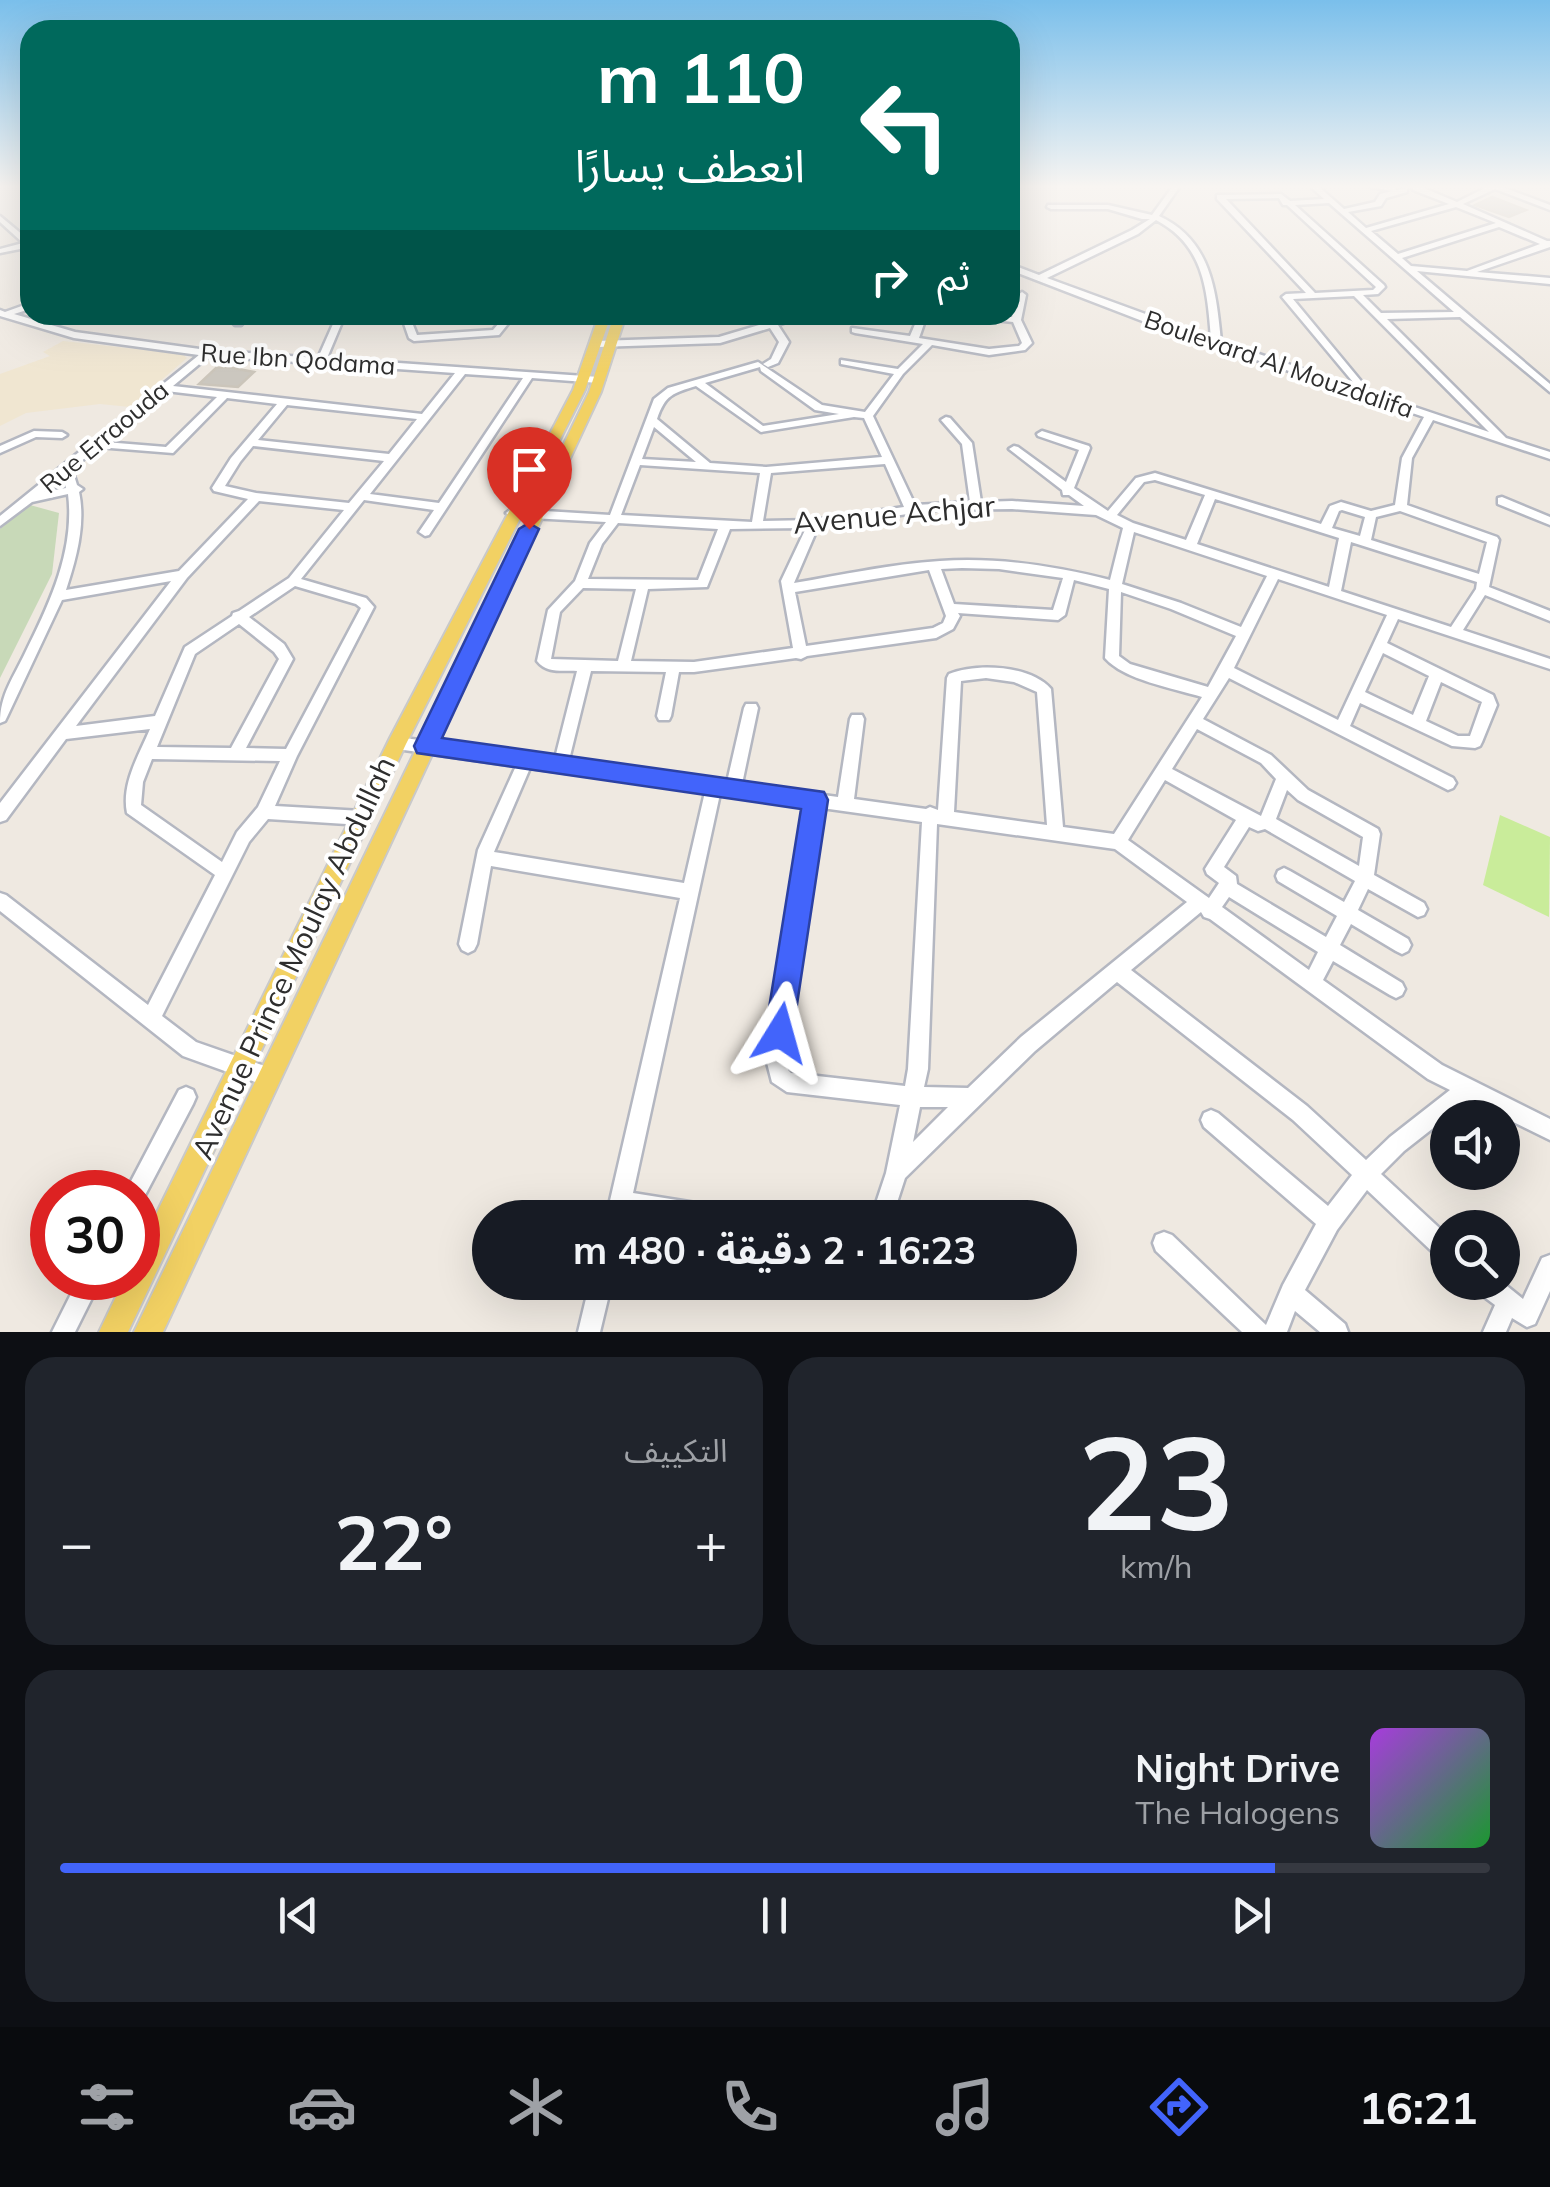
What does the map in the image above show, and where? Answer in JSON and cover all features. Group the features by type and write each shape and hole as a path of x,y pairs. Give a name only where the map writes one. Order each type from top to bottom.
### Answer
{"main road":[{"name":"Avenue Prince Moulay Abdullah","path":"604,344 605,325"},
{"name":"Avenue Prince Moulay Abdullah","path":"113,1332 243,1070 310,918 397,743 523,514 592,379 614,325"},
{"name":"Avenue Prince Moulay Abdullah","path":"148,1332 426,746 523,514"}],"street":[{"path":"1038,279 1107,248"},
{"path":"1193,248 1210,288 1216,342"},
{"path":"1267,248 1312,295"},
{"path":"1339,248 1381,287 1380,292 1286,299 1369,394"},
{"path":"1387,248 1550,388"},
{"path":"1397,257 1424,248"},
{"path":"1468,272 1534,248"},
{"path":"1511,255 1530,279"},
{"path":"1410,268 1550,280"},
{"name":"Boulevard Al Mouzdalifa","path":"1020,271 1550,456"},
{"path":"1357,294 1503,440"},
{"path":"1020,304 1022,296"},
{"path":"1382,316 1464,314"},
{"name":"Rue Ibn Qodama","path":"40,325 74,335 208,353 592,379"},
{"path":"321,361 337,325"},
{"path":"409,325 414,338 496,333 503,325"},
{"path":"914,338 919,325"},
{"path":"854,330 989,352 1022,348 1027,342 1018,325"},
{"path":"604,344 720,340 774,326 784,342 775,360 763,366 662,396 613,522 596,542 580,582 558,602 543,658 550,665 673,668 801,654 936,633 953,621 933,566"},
{"path":"868,416 900,372 931,342"},
{"name":"Rue Erraouda","path":"0,522 208,353"},
{"path":"844,362 900,372"},
{"path":"763,366 809,403 848,416"},
{"path":"226,873 133,808 132,796 157,722 190,651 293,581 462,370"},
{"path":"425,532 529,376"},
{"path":"698,383 761,429 868,416"},
{"path":"162,388 423,417"},
{"path":"96,444 169,451 225,395"},
{"path":"284,402 218,488 256,497 352,508"},
{"path":"1401,507 1410,448 1430,415"},
{"path":"868,416 911,509"},
{"path":"946,420 967,443 976,505"},
{"path":"653,422 707,466"},
{"path":"0,450 34,434 62,435"},
{"path":"1042,434 1085,448 1067,492"},
{"path":"250,442 391,458"},
{"path":"1014,449 1067,492 1104,514 1147,476 1365,541 1484,585 1550,616"},
{"path":"639,462 766,470 888,460"},
{"path":"0,718 58,596 69,562 76,489 67,469"},
{"path":"757,525 766,470"},
{"path":"29,499 76,489"},
{"path":"1190,546 1211,494"},
{"path":"361,496 441,507"},
{"path":"0,815 183,575 256,497"},
{"path":"1502,501 1550,520"},
{"name":"Avenue Achjar","path":"523,514 725,526 814,524 911,509 976,505 1104,514 1274,575 1550,664"},
{"path":"1325,529 1334,509 1342,506 1371,515 1401,507 1493,540 1484,585 1455,632"},
{"path":"1365,541 1371,515"},
{"path":"1534,515 1550,532"},
{"path":"801,654 787,580 814,524"},
{"path":"580,582 703,584 725,526"},
{"path":"1129,526 1115,585 1112,658 1125,668 1212,694"},
{"path":"1334,593 1346,535"},
{"path":"787,589 933,566 1019,566 1115,585 1244,634"},
{"path":"951,608 1058,615 1070,574"},
{"path":"58,596 183,575"},
{"path":"1118,842 1196,722 1274,575"},
{"path":"152,1019 243,837 264,812 368,607 361,600 293,581"},
{"path":"623,667 643,585"},
{"path":"1342,727 1394,614"},
{"path":"235,754 286,659 279,648 238,616"},
{"path":"1357,695 1417,724 1469,744 1476,742 1490,705 1488,699 1380,645"},
{"path":"561,763 585,666"},
{"path":"664,716 673,668"},
{"path":"1226,670 1448,782"},
{"path":"887,1200 913,1097 920,1045 938,815 954,678 971,673 1039,684 1045,696 1055,831"},
{"path":"1417,724 1437,674"},
{"path":"621,1200 687,891 751,708"},
{"path":"845,804 857,719"},
{"path":"61,734 157,722"},
{"path":"1196,722 1266,759 1304,795 1372,834 1365,878 1312,983"},
{"path":"397,743 1118,842 1466,1091 1550,1130"},
{"path":"147,753 290,755"},
{"path":"468,944 495,826 526,758"},
{"path":"1165,772 1260,825 1267,822 1285,776"},
{"path":"815,800 775,1064 787,1082 913,1097 969,1098"},
{"path":"264,812 362,818"},
{"path":"896,1173 969,1098 1118,971 1205,907 1226,886 1230,880 1213,869 1246,817"},
{"path":"1267,822 1418,909"},
{"path":"486,858 687,891"},
{"path":"1284,876 1402,945"},
{"path":"1226,886 1396,989"},
{"path":"3,910 190,1049 269,1077"},
{"path":"1118,971 1300,1113 1430,1234"},
{"path":"1276,1332 1328,1219 1364,1172 1406,1134 1466,1091"},
{"path":"148,1170 186,1097"},
{"path":"1211,1120 1328,1219"},
{"path":"1164,1243 1258,1332"},
{"path":"1502,1300 1522,1314 1531,1315 1550,1266"},
{"path":"1291,1293 1337,1332"},
{"path":"63,1332 80,1300"},
{"path":"589,1332 597,1300"},
{"path":"1494,1332 1506,1304"}],"shaded area":[{"path":"63,341 182,354 187,358 130,407 100,404 26,413 0,426 0,374 50,356 43,352"}],"green space":[{"path":"30,505 59,513 52,574 0,678 0,529"},
{"path":"1500,815 1550,837 1549,917 1483,885"}],"building":[{"path":"216,368 254,372 238,387 199,384"}],"route":[{"path":"529,529 426,746 815,800 780,1033"}]}
